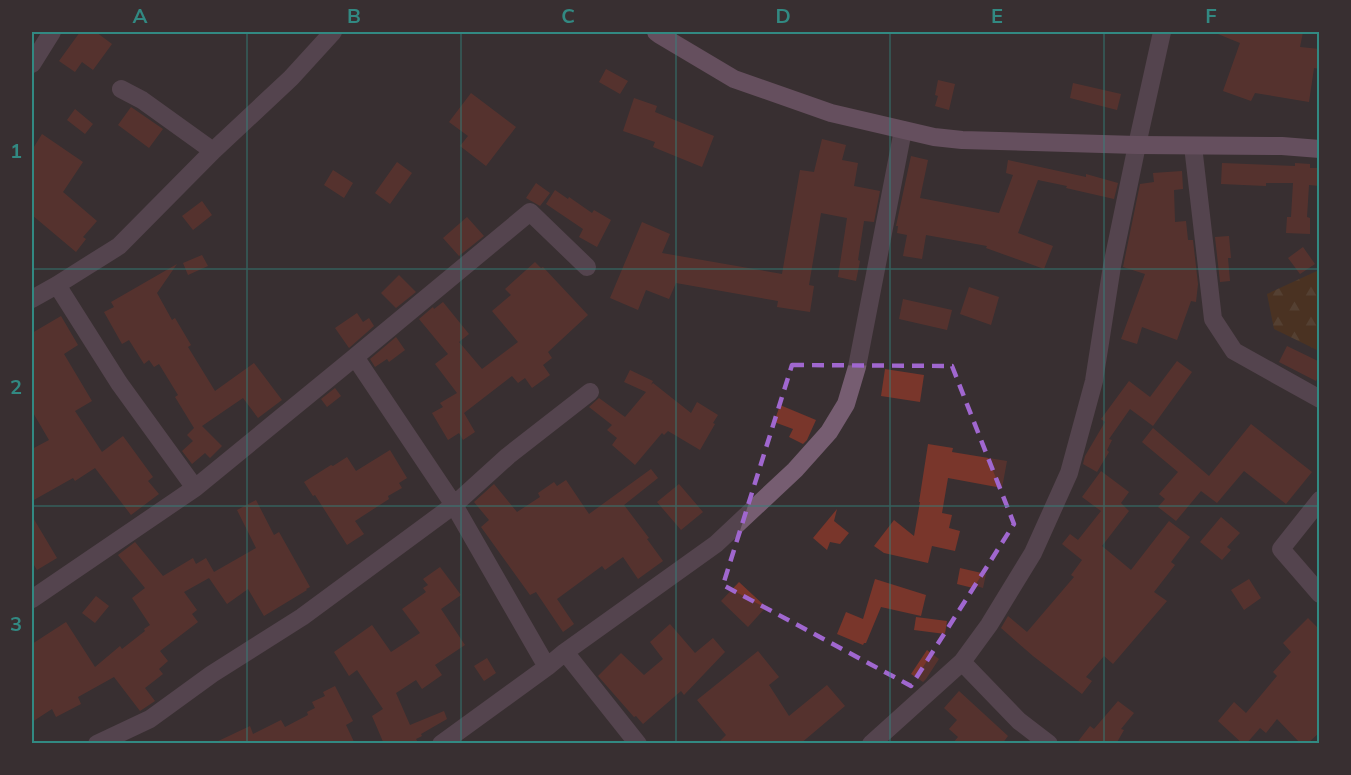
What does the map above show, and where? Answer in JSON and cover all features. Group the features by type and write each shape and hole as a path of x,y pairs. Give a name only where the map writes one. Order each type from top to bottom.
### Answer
{"main road":[{"path":"656,32 734,79 831,113 934,137 962,140 1137,145 1320,148"}],"street":[{"path":"32,64 52,32"},
{"path":"32,299 119,246 213,151 291,78 333,32"},
{"path":"871,744 962,662 989,625 1033,553 1069,473 1094,381 1112,266 1162,32"},
{"path":"121,89 142,100 213,151"},
{"path":"441,744 716,544 795,470 829,432 846,404 856,367 903,130"},
{"path":"1193,146 1213,319 1234,351 1320,399"},
{"path":"33,594 195,488 530,212 587,267"},
{"path":"57,285 119,383 195,488"},
{"path":"355,357 454,505 547,667"},
{"path":"97,744 150,719 212,674 302,617 454,505 508,456 590,392"},
{"path":"1320,500 1281,549 1320,594"},
{"path":"565,652 638,744"},
{"path":"962,662 1019,721 1049,744"}],"highlighted area":[{"path":"792,365 952,366 1014,524 911,686 723,585"}],"green space":[{"path":"1319,270 1319,351 1274,329 1267,294"}],"building":[{"path":"80,32 96,32 112,44 93,70 82,62 75,72 59,61"},
{"path":"1213,32 1303,32 1300,47 1320,49 1320,69 1314,68 1309,102 1255,93 1251,101 1223,91 1240,43"},
{"path":"606,69 628,81 620,94 599,82"},
{"path":"938,80 955,84 949,110 935,106 938,96 935,95"},
{"path":"1073,83 1121,94 1117,110 1070,98"},
{"path":"471,93 516,127 486,166 460,146 468,136 449,122"},
{"path":"634,98 657,106 655,112 714,136 702,167 653,147 655,142 623,131"},
{"path":"131,107 163,129 149,148 118,125"},
{"path":"75,109 93,124 85,134 67,120"},
{"path":"42,134 83,162 63,192 97,221 83,237 86,239 76,252 32,215 32,150"},
{"path":"822,139 846,145 842,160 858,163 854,186 880,191 874,222 864,221 856,281 838,277 847,218 821,213 809,285 814,286 810,312 777,307 778,301 676,283 669,299 646,290 638,310 610,298 642,222 670,234 662,253 782,274 800,170 814,172"},
{"path":"911,156 928,160 920,198 999,213 1013,175 1006,173 1008,160 1086,177 1086,174 1118,183 1114,199 1038,180 1018,233 1053,246 1044,269 986,248 987,246 926,235 922,259 903,256 907,235 897,233 898,226 896,226"},
{"path":"397,162 412,173 390,204 375,193"},
{"path":"1222,163 1295,166 1295,163 1310,164 1310,168 1320,168 1320,186 1309,185 1307,217 1310,218 1310,234 1286,233 1287,217 1291,217 1293,183 1266,183 1266,186 1221,184"},
{"path":"333,170 353,183 344,198 324,185"},
{"path":"1182,171 1183,189 1174,190 1175,222 1186,221 1188,240 1193,240 1198,284 1196,302 1191,301 1177,340 1142,327 1137,344 1121,339 1145,274 1123,267 1140,184 1154,182 1153,173"},
{"path":"536,183 550,193 540,206 526,198"},
{"path":"555,190 592,213 594,210 611,220 597,247 579,237 583,229 546,204"},
{"path":"202,201 212,215 193,230 182,216"},
{"path":"467,217 484,236 459,256 443,238"},
{"path":"1229,236 1230,281 1220,282 1215,237"},
{"path":"1303,247 1315,264 1300,274 1288,258"},
{"path":"202,255 208,266 188,275 183,263"},
{"path":"535,262 541,268 543,267 588,315 548,352 552,358 543,365 550,375 532,388 525,378 518,383 512,376 464,413 475,432 463,440 459,433 448,440 432,413 443,407 440,403 457,393 435,364 448,354 419,319 443,302 469,334 459,342 482,369 518,342 492,311 511,295 505,289"},
{"path":"177,264 157,293 172,320 175,318 191,345 188,347 215,391 254,363 282,400 258,418 243,398 202,426 222,446 210,458 205,453 192,464 182,451 193,441 187,435 194,428 175,397 178,395 159,364 154,367 149,360 144,364 129,340 122,344 104,312 114,307 111,302"},
{"path":"399,275 416,292 396,308 381,293"},
{"path":"969,287 999,297 991,325 960,314"},
{"path":"903,299 952,310 947,330 899,319"},
{"path":"357,313 363,322 369,318 374,326 349,348 335,328"},
{"path":"61,316 78,345 64,354 92,401 75,411 102,452 123,436 153,477 148,481 159,494 131,515 95,468 75,481 73,478 32,501 32,449 49,440 32,411 32,333"},
{"path":"396,337 405,350 389,362 387,359 375,367 370,359"},
{"path":"1287,346 1320,362 1320,373 1316,381 1279,362"},
{"path":"1177,361 1192,372 1153,426 1130,409 1109,439 1112,440 1107,450 1109,452 1097,472 1083,464 1085,456 1105,422 1101,419 1129,381 1150,397"},
{"path":"885,369 924,375 920,402 881,396"},
{"path":"630,370 653,381 651,385 653,383 691,413 697,402 718,415 700,450 668,431 664,435 662,433 635,465 612,445 617,438 607,430 612,425 589,407 599,398 625,417 646,392 624,382"},
{"path":"335,388 341,396 327,407 321,399"},
{"path":"780,405 816,420 803,444 789,437 793,429 774,422"},
{"path":"1251,424 1312,472 1286,504 1244,471 1217,503 1201,491 1176,521 1158,507 1165,499 1159,494 1178,472 1142,442 1153,428 1209,476"},
{"path":"928,444 953,448 952,452 1007,461 1002,488 948,478 942,513 952,515 949,528 960,531 955,551 932,546 928,563 884,553 874,546 894,520 914,536"},
{"path":"390,450 407,478 399,483 402,488 388,496 389,499 355,521 364,534 347,545 304,482 347,457 356,471"},
{"path":"651,469 658,478 624,505 663,561 638,579 623,557 605,570 602,566 557,599 574,624 563,632 536,592 530,595 481,527 489,520 474,502 494,484 517,512 540,497 538,493 554,482 557,486 566,480 589,514"},
{"path":"1101,471 1129,492 1121,503 1129,511 1102,546 1131,570 1169,521 1190,537 1171,562 1175,565 1154,592 1167,601 1113,664 1104,656 1086,677 1092,681 1082,694 1001,628 1008,616 1027,632 1074,577 1071,575 1082,560 1062,544 1070,534 1078,540 1101,511 1082,497"},
{"path":"679,484 703,512 681,530 657,502"},
{"path":"256,500 274,535 279,532 310,587 307,590 264,616 248,589 227,604 209,578 184,592 197,610 192,614 198,622 160,651 168,661 159,669 163,674 145,688 155,701 140,711 114,677 78,697 81,704 56,717 52,709 32,722 32,644 66,622 95,667 120,646 122,649 150,625 132,598 145,588 118,555 135,542 163,576 193,558 196,564 206,558 214,572 256,548 237,510"},
{"path":"837,509 834,521 849,533 840,544 830,542 827,550 813,538"},
{"path":"32,516 57,558 37,570 32,562"},
{"path":"1221,517 1240,533 1227,547 1231,550 1222,560 1200,542"},
{"path":"440,567 461,595 441,609 465,645 435,665 442,675 422,689 416,680 396,693 410,725 444,711 447,719 421,734 422,736 416,739 419,744 384,744 372,716 383,709 357,670 349,676 334,652 372,625 391,652 420,633 402,609 426,592 423,588 428,585 423,579"},
{"path":"960,568 986,574 983,588 957,584"},
{"path":"875,579 926,595 921,616 881,607 866,643 863,645 837,634 846,612 863,619"},
{"path":"1249,579 1261,598 1244,610 1231,590"},
{"path":"739,582 766,607 748,627 721,601"},
{"path":"96,596 109,606 95,623 82,613"},
{"path":"916,617 947,621 945,634 914,630"},
{"path":"1308,618 1320,630 1320,732 1307,744 1301,744 1277,719 1266,733 1260,728 1246,744 1243,744 1218,721 1234,702 1246,713 1277,676 1273,672 1291,652 1283,643"},
{"path":"670,624 695,653 713,638 725,652 684,695 681,691 643,724 598,676 621,653 644,675 663,659 650,642"},
{"path":"927,650 939,659 923,682 911,674"},
{"path":"758,651 779,677 769,685 789,716 827,685 845,706 800,744 717,744 726,735 697,700"},
{"path":"487,658 496,673 484,681 474,666"},
{"path":"335,686 353,721 346,725 355,744 212,744 250,726 253,734 281,720 285,727 308,715 307,712 315,708 312,702 325,696 323,692"},
{"path":"959,691 1008,736 1002,744 952,744 958,737 949,729 957,720 944,708"},
{"path":"1118,701 1134,713 1121,729 1124,730 1116,744 1076,744 1090,726 1094,729"}]}
